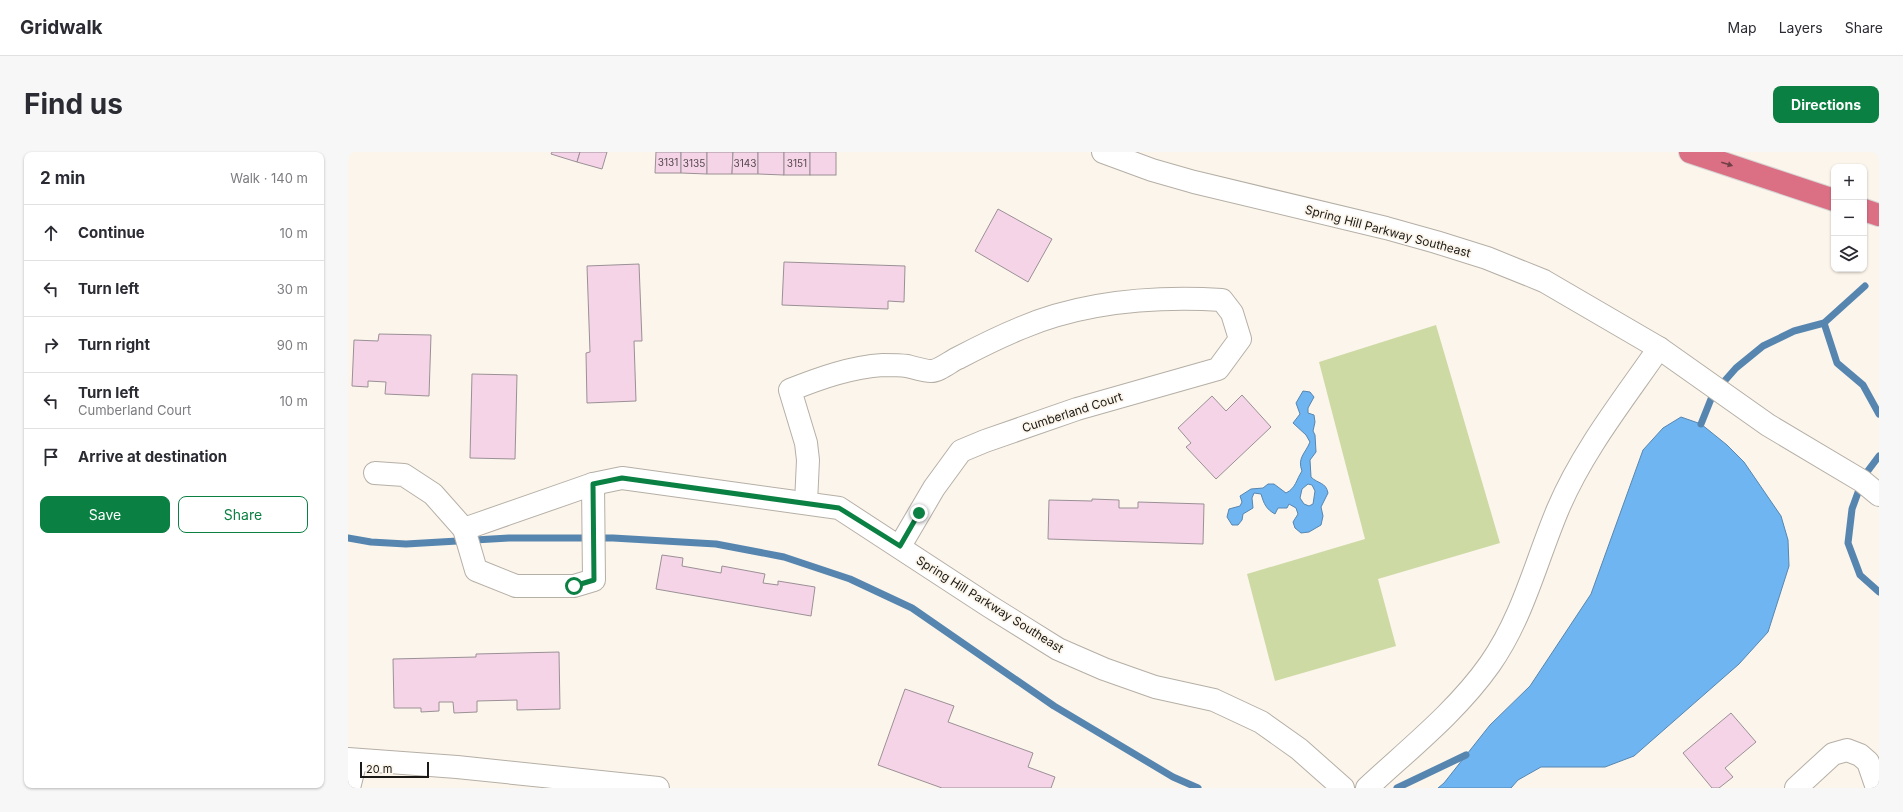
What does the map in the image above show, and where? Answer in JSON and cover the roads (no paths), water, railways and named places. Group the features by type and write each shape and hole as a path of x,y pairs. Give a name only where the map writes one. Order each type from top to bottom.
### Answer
{"highway":[{"path":"1690,152 1831,199"},
{"path":"1867,211 1879,215"}],"street":[{"name":"Spring Hill Parkway Southeast","path":"1102,152 1152,170 1194,182 1386,228 1487,258 1544,281 1660,348 1768,425 1862,481 1879,494"},
{"name":"Cumberland Court","path":"806,503 808,460 806,443 790,390 837,373 883,365 906,366 932,371 980,346 1022,327 1057,314 1101,304 1184,298 1222,300 1232,313 1240,339 1218,369 1077,409 985,441 961,451 934,488 900,546"},
{"path":"1366,788 1470,690 1491,662 1514,621 1541,558 1558,509 1574,476 1592,446 1660,348"},
{"path":"375,473 404,476 433,494 464,529 476,570 516,586 574,586 594,580 593,484"},
{"name":"Spring Hill Parkway Southeast","path":"464,529 593,484 622,478 839,508 1058,649 1104,669 1154,686 1214,700 1261,722 1299,749 1343,788"},
{"path":"1796,788 1833,754 1847,750 1860,755 1868,762 1877,788"},
{"path":"349,788 352,760 457,767 658,788"}],"water":[{"path":"1303,391 1310,392 1314,397 1308,408 1308,413 1314,415 1315,422 1313,431 1315,435 1316,452 1310,460 1311,477 1324,485 1328,493 1321,507 1323,516 1321,525 1309,532 1301,533 1295,528 1293,522 1298,514 1296,508 1289,504 1287,508 1278,508 1275,514 1266,506 1261,494 1254,493 1252,498 1253,508 1243,514 1242,520 1238,525 1232,525 1227,517 1229,509 1240,506 1242,502 1240,496 1251,489 1263,488 1268,484 1274,484 1286,493 1296,484 1302,471 1300,463 1302,456 1310,442 1306,435 1293,423 1300,414 1296,403","holes":["1308,484 1312,485 1315,491 1313,504 1309,506 1304,504 1300,498 1302,489"]},
{"path":"1681,417 1701,424 1727,445 1744,462 1781,516 1788,540 1789,566 1768,632 1739,664 1634,756 1605,767 1541,767 1518,780 1511,788 1438,788 1444,783 1490,725 1530,686 1591,594 1643,450 1663,428"}],"waterway":[{"path":"1701,424 1713,394 1736,368 1763,346 1794,331 1824,323 1865,286"},
{"path":"1824,323 1837,363 1863,385 1879,414"},
{"path":"1879,456 1864,476 1852,509 1848,543 1860,575 1879,592"},
{"path":"348,538 371,542 406,544 509,538 613,538 716,544 784,557 850,579 912,608 1054,706 1173,777 1198,788"},
{"path":"1397,788 1466,755"}]}
